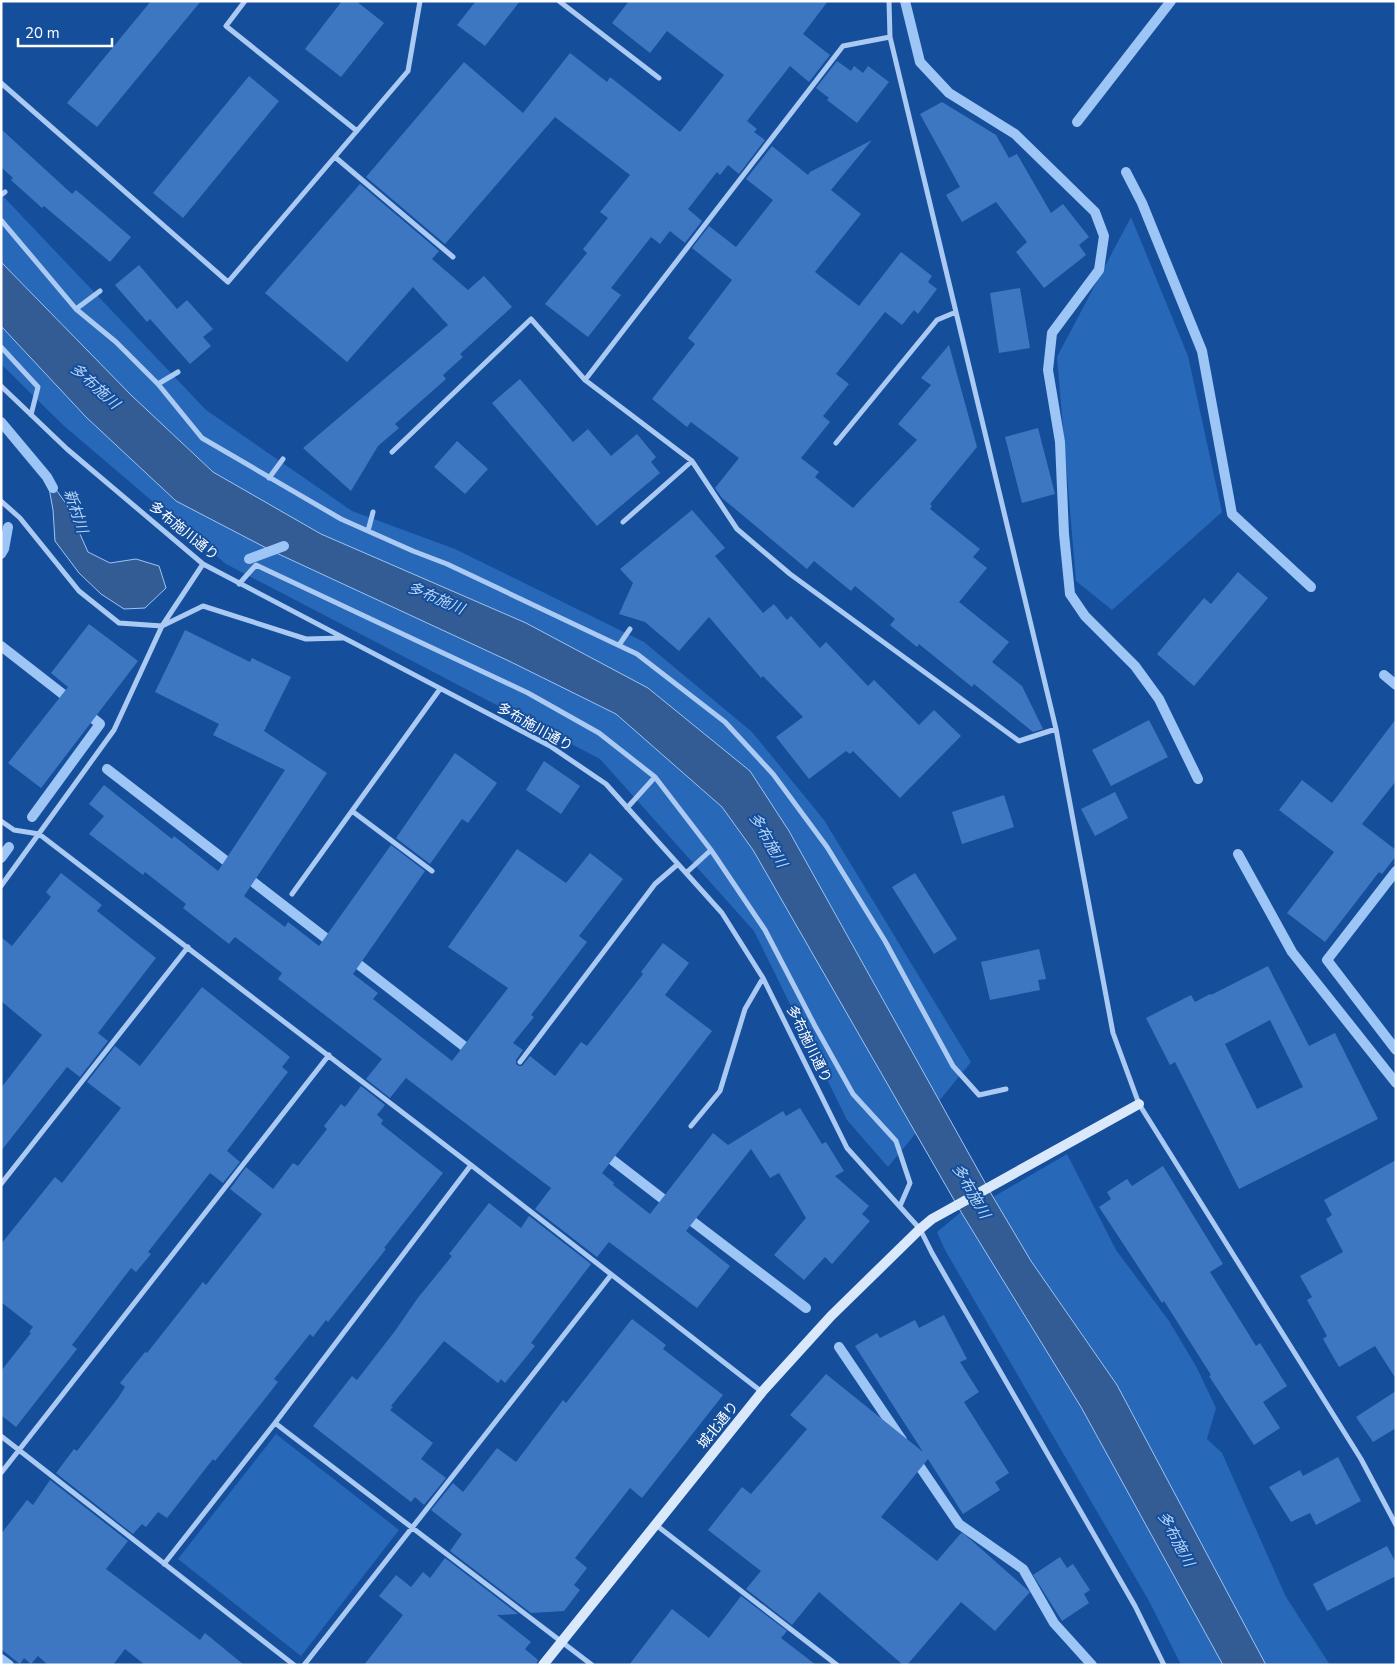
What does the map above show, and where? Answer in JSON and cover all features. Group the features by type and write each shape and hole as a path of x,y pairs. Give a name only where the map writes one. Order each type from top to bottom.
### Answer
{"street":[{"path":"245,1 226,26 357,131"},
{"path":"1,83 228,282 408,71 420,1"},
{"path":"558,1 659,78"},
{"path":"889,1 890,37 1056,729 1113,1033 1139,1104 1361,1459 1396,1525"},
{"path":"585,380 843,46 890,37"},
{"path":"335,157 453,257"},
{"path":"1,220 76,309 116,342 158,384 202,438 341,519 447,564 637,654 725,722 773,774 827,847 885,941 952,1066 979,1095 1006,1090"},
{"path":"76,309 100,291"},
{"path":"836,443 937,320 956,312"},
{"path":"392,452 531,319 585,380 692,461 737,529 790,574 1019,741 1056,729"},
{"path":"1,347 38,388 31,415"},
{"path":"158,384 178,372"},
{"name":"多布施川通り","path":"1,386 68,449 203,564 550,746 606,784 722,913 764,978 847,1148 920,1229 932,1253 1136,1606 1164,1665"},
{"path":"269,478 283,459"},
{"path":"623,522 692,461"},
{"path":"1,501 20,518 79,590 119,623 162,626 203,606 306,639 343,638"},
{"path":"368,531 374,512"},
{"path":"1,886 114,730 162,626 203,564"},
{"path":"239,584 256,565 528,693 599,733 655,777 711,850 765,930 853,1094 896,1141 910,1182 900,1206"},
{"path":"619,645 630,629"},
{"path":"292,894 440,689"},
{"path":"627,808 655,777"},
{"path":"352,811 432,871"},
{"path":"1,821 14,830 39,834 471,1164 762,1392"},
{"path":"686,873 711,850"},
{"path":"520,1062 655,884 678,864"},
{"path":"1,1184 188,947"},
{"path":"691,1126 720,1092 745,1009 764,978"},
{"path":"1,1473 329,1055"},
{"name":"城北通り","path":"543,1665 762,1392 831,1316 920,1229 932,1219 1139,1104"},
{"path":"164,1564 275,1423 471,1164"},
{"path":"304,1665 611,1275"},
{"path":"275,1423 592,1665"},
{"path":"1,1436 294,1665"},
{"path":"655,1524 837,1665"}],"shaded area":[{"path":"1,194 206,410 352,511 455,549 644,642 752,732 824,820 971,1062 939,1101 789,831 750,771 648,688 526,623 321,534 213,472 131,395 1,262"},
{"path":"1131,217 1188,356 1222,512 1112,610 1076,581 1057,357"},
{"path":"1,326 86,417 176,501 272,551 509,661 616,714 722,807 753,850 916,1133 888,1167 847,1120 754,931 600,759 226,564 63,425 1,364"},
{"path":"1067,1154 1116,1250 1169,1321 1197,1368 1216,1408 1207,1439 1222,1453 1286,1597 1330,1665 1266,1665 1117,1385 1031,1261 993,1197"},
{"path":"961,1212 1081,1407 1223,1665 1181,1665 1149,1601 945,1250 937,1232"},
{"path":"276,1434 399,1530 301,1656 178,1559"}],"water":[{"name":"多布施川","path":"1,262 131,395 213,472 321,534 526,623 648,688 750,771 789,831 993,1197 1031,1261 1117,1385 1266,1665 1223,1665 1081,1407 961,1212 753,850 722,807 616,714 509,661 272,551 176,501 86,417 1,326"},
{"path":"47,477 67,505 88,552 110,563 136,559 159,566 166,588 145,608 124,609 101,594 79,573 55,541 53,510"}],"building":[{"path":"151,1 201,1 97,127 67,103"},
{"path":"342,1 356,1 384,23 341,77 305,49"},
{"path":"476,1 520,1 485,46 457,25"},
{"path":"629,1 828,1 803,34 830,55 809,82 790,66 747,121 757,129 754,132 765,140 739,174 728,165 720,175 717,172 688,209 702,221 685,243 670,231 660,244 651,237 611,288 621,295 588,337 545,304 587,253 583,249 608,218 600,212 630,175 555,117 445,244 366,177 464,62 523,113 570,53 607,82 610,77 680,132 724,75 667,31 650,53 612,23"},
{"path":"837,61 851,71 854,66 863,73 868,66 889,82 857,123 827,100 829,98 816,88"},
{"path":"249,76 279,101 183,218 153,193"},
{"path":"942,102 996,135 1009,158 1017,154 1051,213 1063,204 1089,237 1079,245 1086,255 1044,288 1016,252 1027,242 996,202 962,222 946,195 960,187 920,114"},
{"path":"1,129 72,194 76,190 131,237 110,262 44,206 42,208 11,180 13,178 1,167"},
{"path":"872,140 831,190 861,214 815,272 859,306 901,252 932,276 928,282 937,289 918,314 914,310 902,325 885,312 836,374 849,384 823,416 830,422 801,458 819,472 815,477 853,508 917,440 898,424 931,385 921,378 949,345 977,447 930,504 932,506 930,509 980,549 973,557 987,568 959,602 1009,642 992,662 1022,686 1043,729 1033,732 974,684 972,687 919,644 917,647 890,625 895,619 855,586 851,591 814,561 807,569 722,498 715,488 739,458 691,422 687,427 652,399 695,344 688,338 732,280 692,248 709,226 736,247 773,200 746,179 772,146 808,175 810,172"},
{"path":"360,184 439,251 432,259 468,290 484,276 512,307 460,354 463,357 443,375 446,379 395,424 399,428 378,446 351,491 303,448 448,325 413,287 347,362 265,293"},
{"path":"139,265 177,309 187,300 213,329 203,337 211,346 190,364 150,319 147,322 115,285"},
{"path":"1020,288 1030,348 999,353 990,293"},
{"path":"520,379 573,442 588,429 611,456 637,434 656,457 651,462 660,473 597,526 492,403"},
{"path":"1038,428 1055,494 1022,503 1005,437"},
{"path":"457,441 488,469 465,494 434,467"},
{"path":"692,510 725,548 715,556 763,613 774,604 787,620 791,616 820,648 826,642 868,686 874,680 919,725 934,710 961,736 900,798 853,751 850,754 846,751 809,779 776,737 803,717 763,676 761,678 709,617 679,651 645,622 619,614 633,583 620,569"},
{"path":"1238,572 1268,598 1194,686 1157,654 1204,598 1211,604"},
{"path":"89,624 138,661 41,788 8,763 68,687 51,673"},
{"path":"185,630 250,662 252,658 291,677 264,731 327,773 244,896 285,927 288,922 319,946 391,845 425,871 353,974 378,993 373,999 452,1061 508,988 448,947 517,849 566,883 590,853 623,879 579,936 587,942 531,1015 534,1017 513,1043 523,1050 516,1060 516,1064 522,1066 530,1056 555,1076 581,1042 587,1046 643,974 641,972 663,943 689,963 665,995 712,1031 602,1173 614,1183 613,1185 650,1214 713,1133 728,1145 783,1111 786,1116 800,1108 822,1144 826,1142 844,1171 835,1176 869,1206 862,1214 870,1221 832,1264 825,1257 804,1280 774,1255 806,1218 779,1173 770,1178 751,1149 686,1231 730,1266 697,1308 609,1242 597,1257 535,1209 551,1188 406,1078 390,1098 366,1079 382,1059 278,979 282,973 235,937 229,944 183,908 186,904 145,872 143,875 89,834 104,816 89,804 104,785 172,839 174,836 218,871 285,770 213,735 219,724 155,692"},
{"path":"1396,719 1396,781 1362,824 1396,850 1396,856 1382,874 1379,872 1325,942 1287,913 1334,852 1279,810 1302,780 1332,803"},
{"path":"1149,720 1168,757 1111,786 1092,750"},
{"path":"455,753 497,783 468,823 462,819 430,864 396,838"},
{"path":"544,761 580,786 561,814 526,790"},
{"path":"1115,792 1128,818 1095,836 1081,809"},
{"path":"1004,795 1014,827 962,844 952,812"},
{"path":"61,873 102,905 97,911 156,958 98,1033 108,1041 80,1077 67,1067 1,1151 1,1088 42,1035 1,1001 1,937 12,946 51,897 46,892"},
{"path":"915,873 957,939 934,954 892,887"},
{"path":"1039,949 1046,979 1038,980 1040,990 990,1000 981,962"},
{"path":"1268,966 1309,1046 1335,1033 1378,1119 1239,1189 1175,1062 1170,1065 1146,1018 1191,995 1195,1002","holes":["1270,1020 1303,1087 1257,1109 1225,1044"]},
{"path":"202,987 290,1057 282,1067 288,1072 227,1151 240,1162 223,1183 210,1173 148,1252 151,1254 136,1272 131,1268 72,1345 77,1349 16,1427 1,1415 1,1371 31,1333 29,1332 33,1327 1,1302 1,1244 55,1177 62,1183 121,1108 87,1082 115,1046 140,1066"},
{"path":"361,1086 385,1105 377,1115 383,1120 381,1124 443,1173 328,1322 326,1320 313,1337 310,1334 274,1379 278,1382 215,1461 213,1459 167,1518 158,1512 146,1527 142,1524 133,1534 56,1473 74,1449 77,1451 118,1398 125,1387 120,1383 145,1352 147,1353 203,1282 206,1285 262,1214 230,1189 246,1167 273,1189 293,1163 298,1166 327,1129 324,1126 341,1104 345,1107"},
{"path":"1396,1160 1396,1379 1375,1346 1339,1367 1323,1339 1327,1336 1307,1300 1312,1297 1300,1276 1343,1252 1326,1219 1332,1215 1324,1200"},
{"path":"1163,1166 1223,1264 1210,1272 1256,1346 1260,1343 1287,1386 1263,1402 1280,1428 1254,1445 1209,1376 1211,1375 1164,1301 1162,1303 1099,1207 1111,1199 1107,1192 1127,1179 1132,1186"},
{"path":"489,1203 521,1228 529,1216 591,1264 531,1343 535,1346 505,1383 501,1379 498,1383 444,1341 391,1406 393,1407 390,1410 433,1443 421,1459 446,1478 424,1505 415,1497 411,1502 313,1426 352,1376 357,1380 417,1299 452,1256 449,1254"},
{"path":"944,1315 967,1359 960,1362 979,1392 964,1402 1009,1473 995,1482 1000,1490 963,1514 928,1459 881,1517 937,1561 962,1532 1030,1592 995,1631 961,1602 907,1665 903,1665 819,1592 792,1625 746,1589 761,1571 708,1530 742,1487 751,1494 807,1429 790,1415 826,1374 923,1452 855,1346 877,1333 880,1338 915,1320 919,1328"},
{"path":"632,1319 666,1345 663,1349 723,1395 642,1498 630,1488 575,1558 587,1568 574,1585 580,1590 564,1611 531,1613 450,1551 462,1534 431,1510 453,1483 463,1492 497,1448 516,1462 563,1400 566,1403"},
{"path":"1396,1391 1396,1428 1373,1442 1356,1417"},
{"path":"1338,1457 1361,1501 1316,1525 1310,1513 1291,1522 1269,1487 1300,1470 1303,1476"},
{"path":"50,1480 128,1541 106,1569 200,1640 205,1633 244,1665 145,1665 125,1649 113,1665 48,1665 38,1656 31,1664 24,1658 20,1664 1,1649 1,1534 27,1500 33,1505"},
{"path":"1387,1546 1396,1563 1396,1576 1327,1611 1313,1584"},
{"path":"1060,1557 1067,1568 1073,1564 1090,1590 1084,1594 1089,1603 1062,1621 1033,1575"},
{"path":"445,1558 518,1614 497,1615 531,1642 525,1649 538,1660 536,1665 364,1665 403,1615 379,1596 396,1575 411,1587 423,1572 430,1578"},
{"path":"741,1596 787,1631 781,1638 816,1665 629,1665 672,1609 709,1638"}],"waterway":[{"path":"905,1 920,62 949,93 1015,134 1095,212 1104,236 1099,270 1052,333 1048,370 1060,442 1064,534 1070,594 1085,616 1135,666 1159,699 1198,779"},
{"path":"1077,122 1171,1"},
{"path":"1126,172 1142,203 1202,351 1232,514 1311,587"},
{"name":"新村川","path":"1,422 47,477 53,488"},
{"path":"1,554 4,549 8,527"},
{"path":"249,559 284,546"},
{"path":"1,646 73,702"},
{"path":"1384,675 1396,685"},
{"path":"32,817 100,724 84,711"},
{"path":"107,769 336,946"},
{"path":"1,858 9,847"},
{"path":"1238,854 1292,952 1396,1083"},
{"path":"1396,871 1327,960 1396,1050"},
{"path":"349,957 474,1054"},
{"path":"602,1152 672,1206"},
{"path":"684,1215 806,1308"},
{"path":"839,1347 902,1440"},
{"path":"914,1458 959,1524 1023,1569 1054,1623 1092,1665"},
{"path":"1,1659 9,1665"}]}
